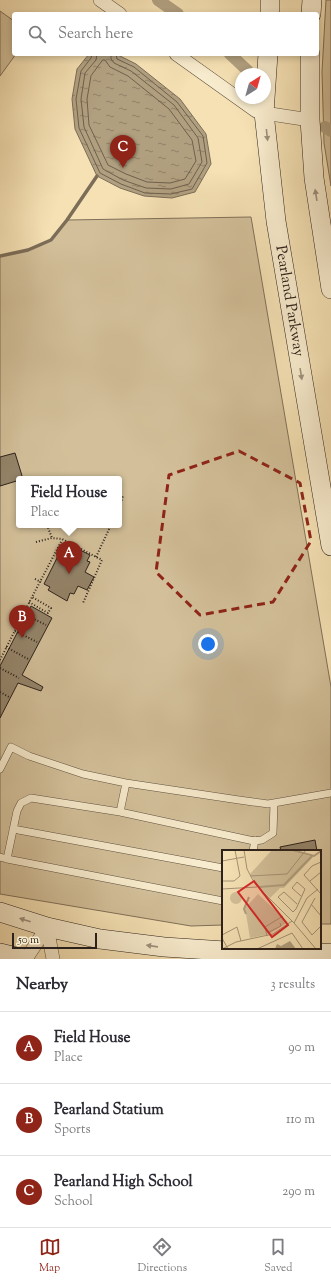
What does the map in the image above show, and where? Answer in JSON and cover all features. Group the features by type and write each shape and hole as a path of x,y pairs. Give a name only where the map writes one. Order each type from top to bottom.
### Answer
{"main road":[{"path":"270,0 270,12"},
{"path":"311,12 312,0"},
{"name":"Pearland Parkway","path":"268,56 264,113 276,221 331,546"},
{"path":"310,56 310,120 314,178 331,289"},
{"path":"0,912 47,927 100,939 164,948 286,955 331,952"},
{"path":"0,953 25,959"}],"street":[{"path":"100,0 117,12"},
{"path":"179,56 256,111 310,120"},
{"path":"25,959 47,927"},
{"path":"47,927 53,959"}],"lane":[{"path":"0,769 11,747 29,756 83,774 126,783 239,800 274,804 331,793"},
{"path":"120,812 126,783"},
{"path":"222,901 4,858 17,811 21,803 31,798 120,812 255,840 262,840 273,833 274,804"},
{"path":"13,829 222,868"},
{"path":"253,850 255,840"}],"path":[{"path":"48,528 52,538"},
{"path":"96,557 110,528"},
{"path":"36,542 52,538 62,539 102,560 82,603"},
{"path":"0,660 62,539"},
{"path":"35,579 41,582"},
{"path":"29,602 48,613 51,608 32,597"},
{"path":"24,614 46,625"},
{"path":"15,631 37,642"},
{"path":"6,647 28,658"},
{"path":"0,668 18,678"},
{"path":"0,692 9,697"}],"highlighted area":[{"path":"239,451 300,483 311,541 273,602 200,615 156,572 169,475"}],"shaded area":[{"path":"326,0 331,0 331,186 324,143 322,72"},
{"path":"0,11 12,20 12,56 15,56 0,76"},
{"path":"251,217 331,687 331,924 321,924 321,850 222,850 222,925 191,926 0,894 0,256 28,250 51,240 67,220"}],"water":[{"path":"87,56 120,56 136,64 180,99 206,134 211,164 195,192 172,198 144,196 120,188 97,176 75,129 72,99 77,69"}],"building":[{"path":"15,453 22,476 16,476 16,481 0,486 0,457"},
{"path":"70,545 90,555 87,561 90,562 85,572 94,577 87,590 78,586 74,594 70,593 67,601 48,590 50,587 44,584 63,546 68,549"},
{"path":"31,606 52,618 22,675 43,687 41,691 18,683 0,718 0,666"},
{"path":"315,840 317,850 281,850 280,847"}],"waterway":[{"path":"158,0 175,12"},
{"path":"232,56 245,68"},
{"path":"325,127 331,131"},
{"path":"0,256 28,250 51,240 67,220 97,176"}],"place":[{"name":"Pearland High School","path":"123,168"},
{"name":"Field House","path":"69,574"},
{"name":"Pearland Statium","path":"22,638"}]}
